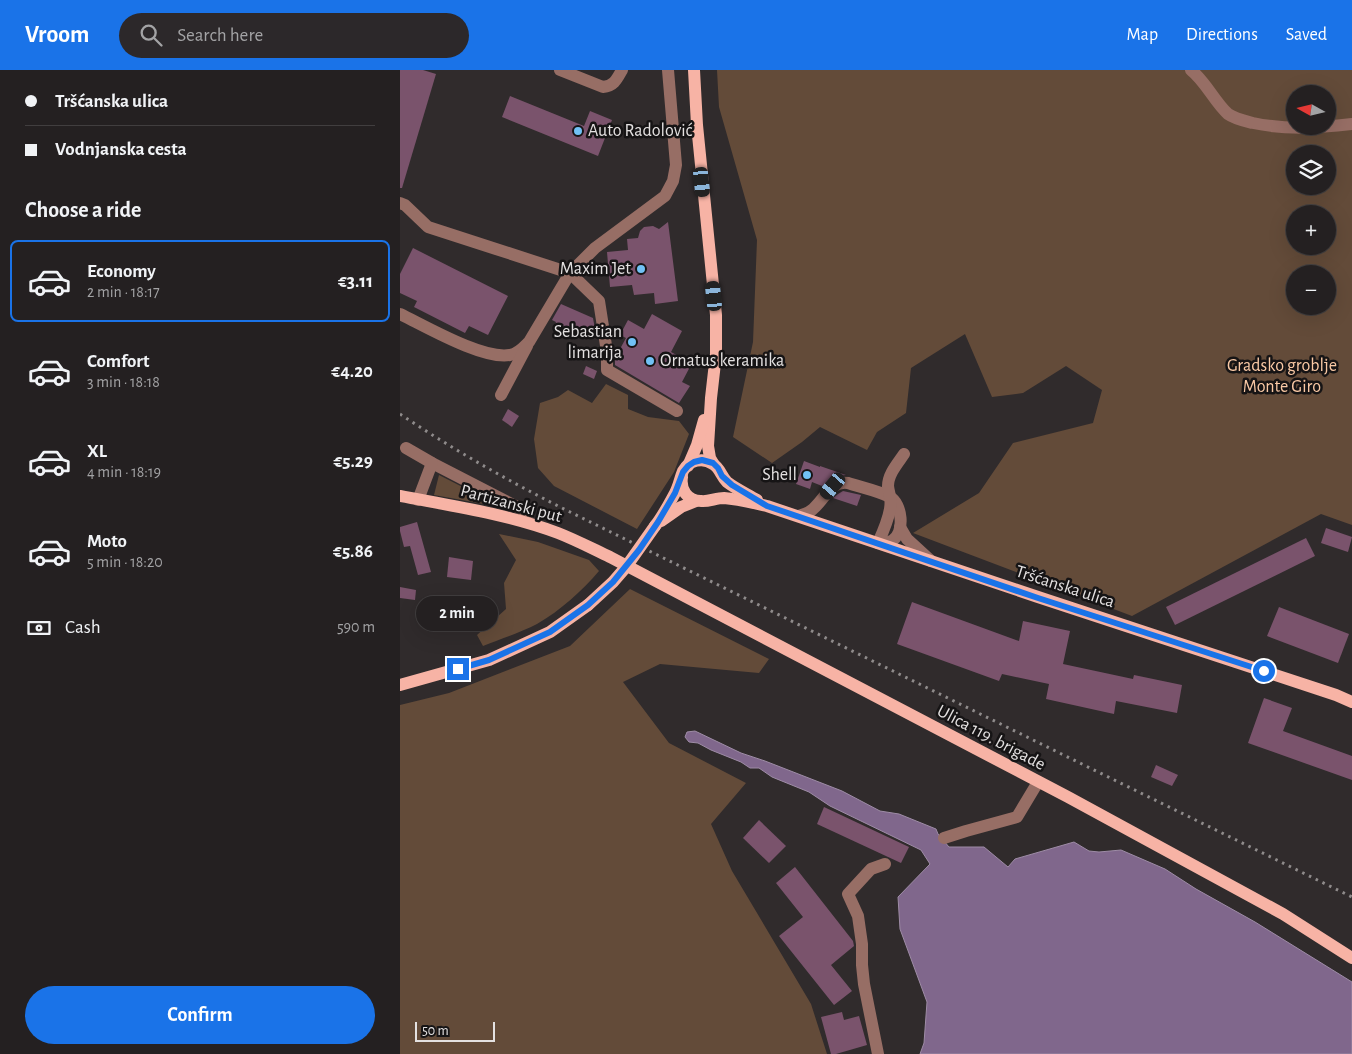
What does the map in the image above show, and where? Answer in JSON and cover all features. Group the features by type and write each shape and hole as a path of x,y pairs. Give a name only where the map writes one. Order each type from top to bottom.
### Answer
{"main road":[{"path":"694,70 697,125 716,315 716,354 710,398 708,446 710,458 722,476 732,485 767,506"},
{"path":"400,685 489,660 550,632 588,605 613,582 626,568 657,524 675,493 697,445 710,398"},
{"path":"713,463 702,460 694,462 685,471 683,489 689,497 701,501 732,499 767,506"},
{"path":"711,499 715,497 721,488 722,476"},
{"name":"Partizanski put","path":"400,496 500,516 558,533 610,557"},
{"path":"657,524 681,507 696,500"},
{"name":"Tršćanska ulica","path":"767,506 1336,695 1352,702"},
{"name":"Ulica 119. brigade","path":"610,557 1068,797 1283,914 1352,958"}],"street":[{"path":"560,70 603,87 610,86 615,82 622,70"},
{"path":"502,394 529,342 570,273 595,248 665,196 673,181 676,165 668,70"},
{"path":"1191,70 1229,115 1242,121 1281,128 1308,128 1352,124"},
{"path":"400,202 428,227 570,273 599,301 607,352 607,370 677,411"},
{"path":"400,314 482,352 510,355 521,351 529,342"},
{"path":"406,448 529,513"},
{"path":"891,498 887,521 878,543 889,542 898,534 900,527 898,510 891,498 888,487 892,473 904,454"},
{"path":"418,500 432,463"},
{"path":"798,516 813,510 833,486 842,482 891,498"},
{"path":"500,516 502,500"},
{"path":"900,527 907,539 931,561"},
{"path":"944,838 966,830 1017,817 1038,782"},
{"path":"877,1054 864,984 862,944 858,916 848,894 870,869 885,864"}],"green space":[{"name":"Gradsko groblje Monte Giro","path":"717,70 1352,70 1352,525 1321,514 1132,616 913,533 979,493 1013,443 1093,423 1102,390 1066,366 1023,393 992,397 965,334 911,368 906,413 877,432 867,450 820,427 772,463 733,437 753,342 757,240 719,107"},
{"path":"606,384 628,395 628,409 648,417 679,421 689,434 674,472 637,529 554,486 538,468 534,439 540,403 558,397 568,390 592,403"},
{"path":"439,475 486,499 484,504 434,495"},
{"path":"499,534 538,542 589,560 599,571 571,600 546,619 525,630 483,646 477,635 506,609 504,583 516,560"},
{"path":"630,589 769,659 759,673 660,664 623,682 669,743 746,783 711,824 732,871 811,1004 827,1054 400,1054 400,705 449,693 570,646"}],"shaded area":[{"path":"695,731 741,753 842,791 880,811 899,814 936,829 949,847 984,847 1008,867 1015,859 1074,842 1089,851 1121,850 1165,869 1352,982 1352,1054 920,1054 924,1043 927,1002 900,929 898,897 930,864 921,850 830,806 809,792 772,777 759,768 750,768 741,762 698,743 689,742 685,737 687,732"}],"building":[{"path":"400,70 423,70 436,74 402,188 400,188"},
{"name":"Auto Radolović","path":"510,96 584,126 590,111 612,120 598,156 502,117"},
{"name":"Maxim Jet","path":"668,222 678,301 655,304 654,293 634,295 632,285 610,287 607,252 628,250 627,239 638,238 640,231 644,227 653,226 659,229"},
{"path":"413,248 508,296 488,335 469,326 465,333 414,307 417,301 400,293 400,274"},
{"path":"561,304 593,318 596,335 577,327 572,337 554,328 556,322 552,320"},
{"path":"652,314 682,331 671,352 692,363 682,382 690,386 679,403 615,365 615,358 626,338 620,335 628,320 644,329"},
{"path":"586,366 597,371 594,379 583,374"},
{"path":"508,409 519,416 512,427 502,420"},
{"path":"804,461 846,475 834,477 822,486 812,482 810,489 796,484"},
{"path":"843,491 861,495 857,506 833,498"},
{"path":"417,522 431,572 418,575 410,546 404,547 400,531 400,527"},
{"path":"1326,528 1352,537 1348,552 1321,543"},
{"path":"1306,538 1315,556 1175,625 1166,607"},
{"path":"449,557 473,561 471,580 447,577"},
{"path":"400,587 416,590 415,600 400,598"},
{"path":"912,602 1019,641 1023,621 1070,631 1063,664 1133,679 1134,675 1182,685 1177,713 1116,701 1114,714 1046,699 1049,684 1002,674 999,681 897,644"},
{"path":"1279,607 1349,634 1338,663 1267,636"},
{"path":"1264,698 1292,708 1283,731 1352,756 1352,780 1248,743"},
{"path":"1156,765 1178,775 1172,786 1151,777"},
{"path":"824,807 909,847 901,863 817,824"},
{"path":"759,820 786,846 769,863 743,838"},
{"path":"795,867 853,941 854,946 831,965 852,991 834,1005 779,936 803,917 776,883"},
{"path":"842,1012 844,1020 859,1016 867,1045 831,1054 821,1017"}],"railway":[{"path":"400,414 482,465 568,511 1352,897"}],"place":[{"name":"Auto Radolović","path":"578,131"},
{"name":"Maxim Jet","path":"641,269"},
{"name":"Sebastian limarija","path":"632,342"},
{"name":"Ornatus keramika","path":"650,361"},
{"name":"Shell","path":"807,475"}],"route":[{"path":"458,669 489,660 550,632 588,605 626,568 658,522 679,486 685,468 697,460 706,460 713,463 722,476 732,485 767,506 1038,598 1264,671"}]}
